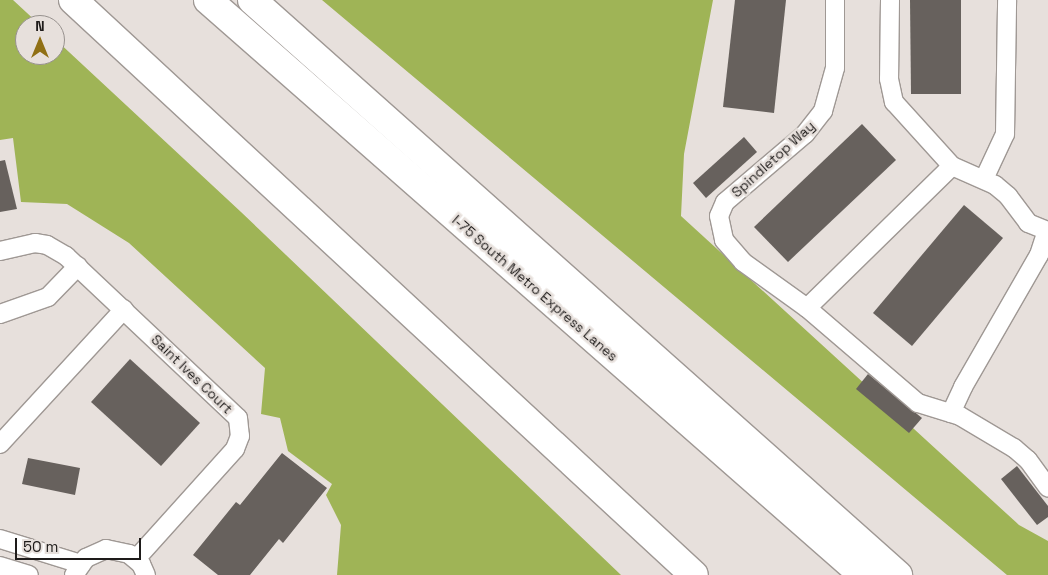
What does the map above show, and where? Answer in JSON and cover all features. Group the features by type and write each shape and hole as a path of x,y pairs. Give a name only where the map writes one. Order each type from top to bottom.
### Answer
{"highway":[{"path":"73,0 694,575"},
{"name":"I-75 South Metro Express Lanes","path":"208,0 863,575"},
{"path":"252,0 898,575"}],"street":[{"name":"Spindletop Way","path":"835,0 836,68 823,112 805,134 725,202 719,216 720,231 735,254 807,308 918,403 951,413 1018,451 1048,488"},
{"path":"890,0 890,91 901,112 952,166 984,179 1008,196 1028,223 1047,231 1039,255 963,387 951,413"},
{"path":"984,179 1000,150 1006,125 1007,0"},
{"path":"807,308 952,166"},
{"name":"Saint Ives Court","path":"0,251 35,243 47,244 78,266 231,409 238,418 240,430 235,449 136,559"},
{"path":"0,314 48,297 78,266"},
{"path":"0,444 124,309"},
{"path":"0,539 77,569 92,554 106,550 122,551 136,559 146,575"},
{"path":"0,566 29,575"}],"green space":[{"path":"0,0 13,0 29,15 15,15 15,65 65,65 65,48 241,212 621,575 337,575 341,525 326,495 332,484 288,451 280,418 261,414 265,368 129,243 67,204 21,202 13,138 0,140"},
{"path":"322,0 713,0 684,154 681,216 1019,525 1048,541 1048,575 1007,575"}],"building":[{"path":"735,0 786,0 774,113 723,107"},
{"path":"910,0 961,0 961,94 911,94"},
{"path":"862,124 896,160 788,262 754,227"},
{"path":"744,137 757,152 706,198 693,183"},
{"path":"5,160 17,209 0,212 0,161"},
{"path":"964,205 1003,238 912,346 873,313"},
{"path":"130,359 200,423 161,466 91,402"},
{"path":"868,374 922,418 909,433 856,389"},
{"path":"282,453 327,488 283,543 279,539 250,575 218,575 193,555 236,502 240,505"},
{"path":"28,458 80,468 75,495 22,484"},
{"path":"1017,466 1048,506 1048,517 1037,525 1001,479"}]}
